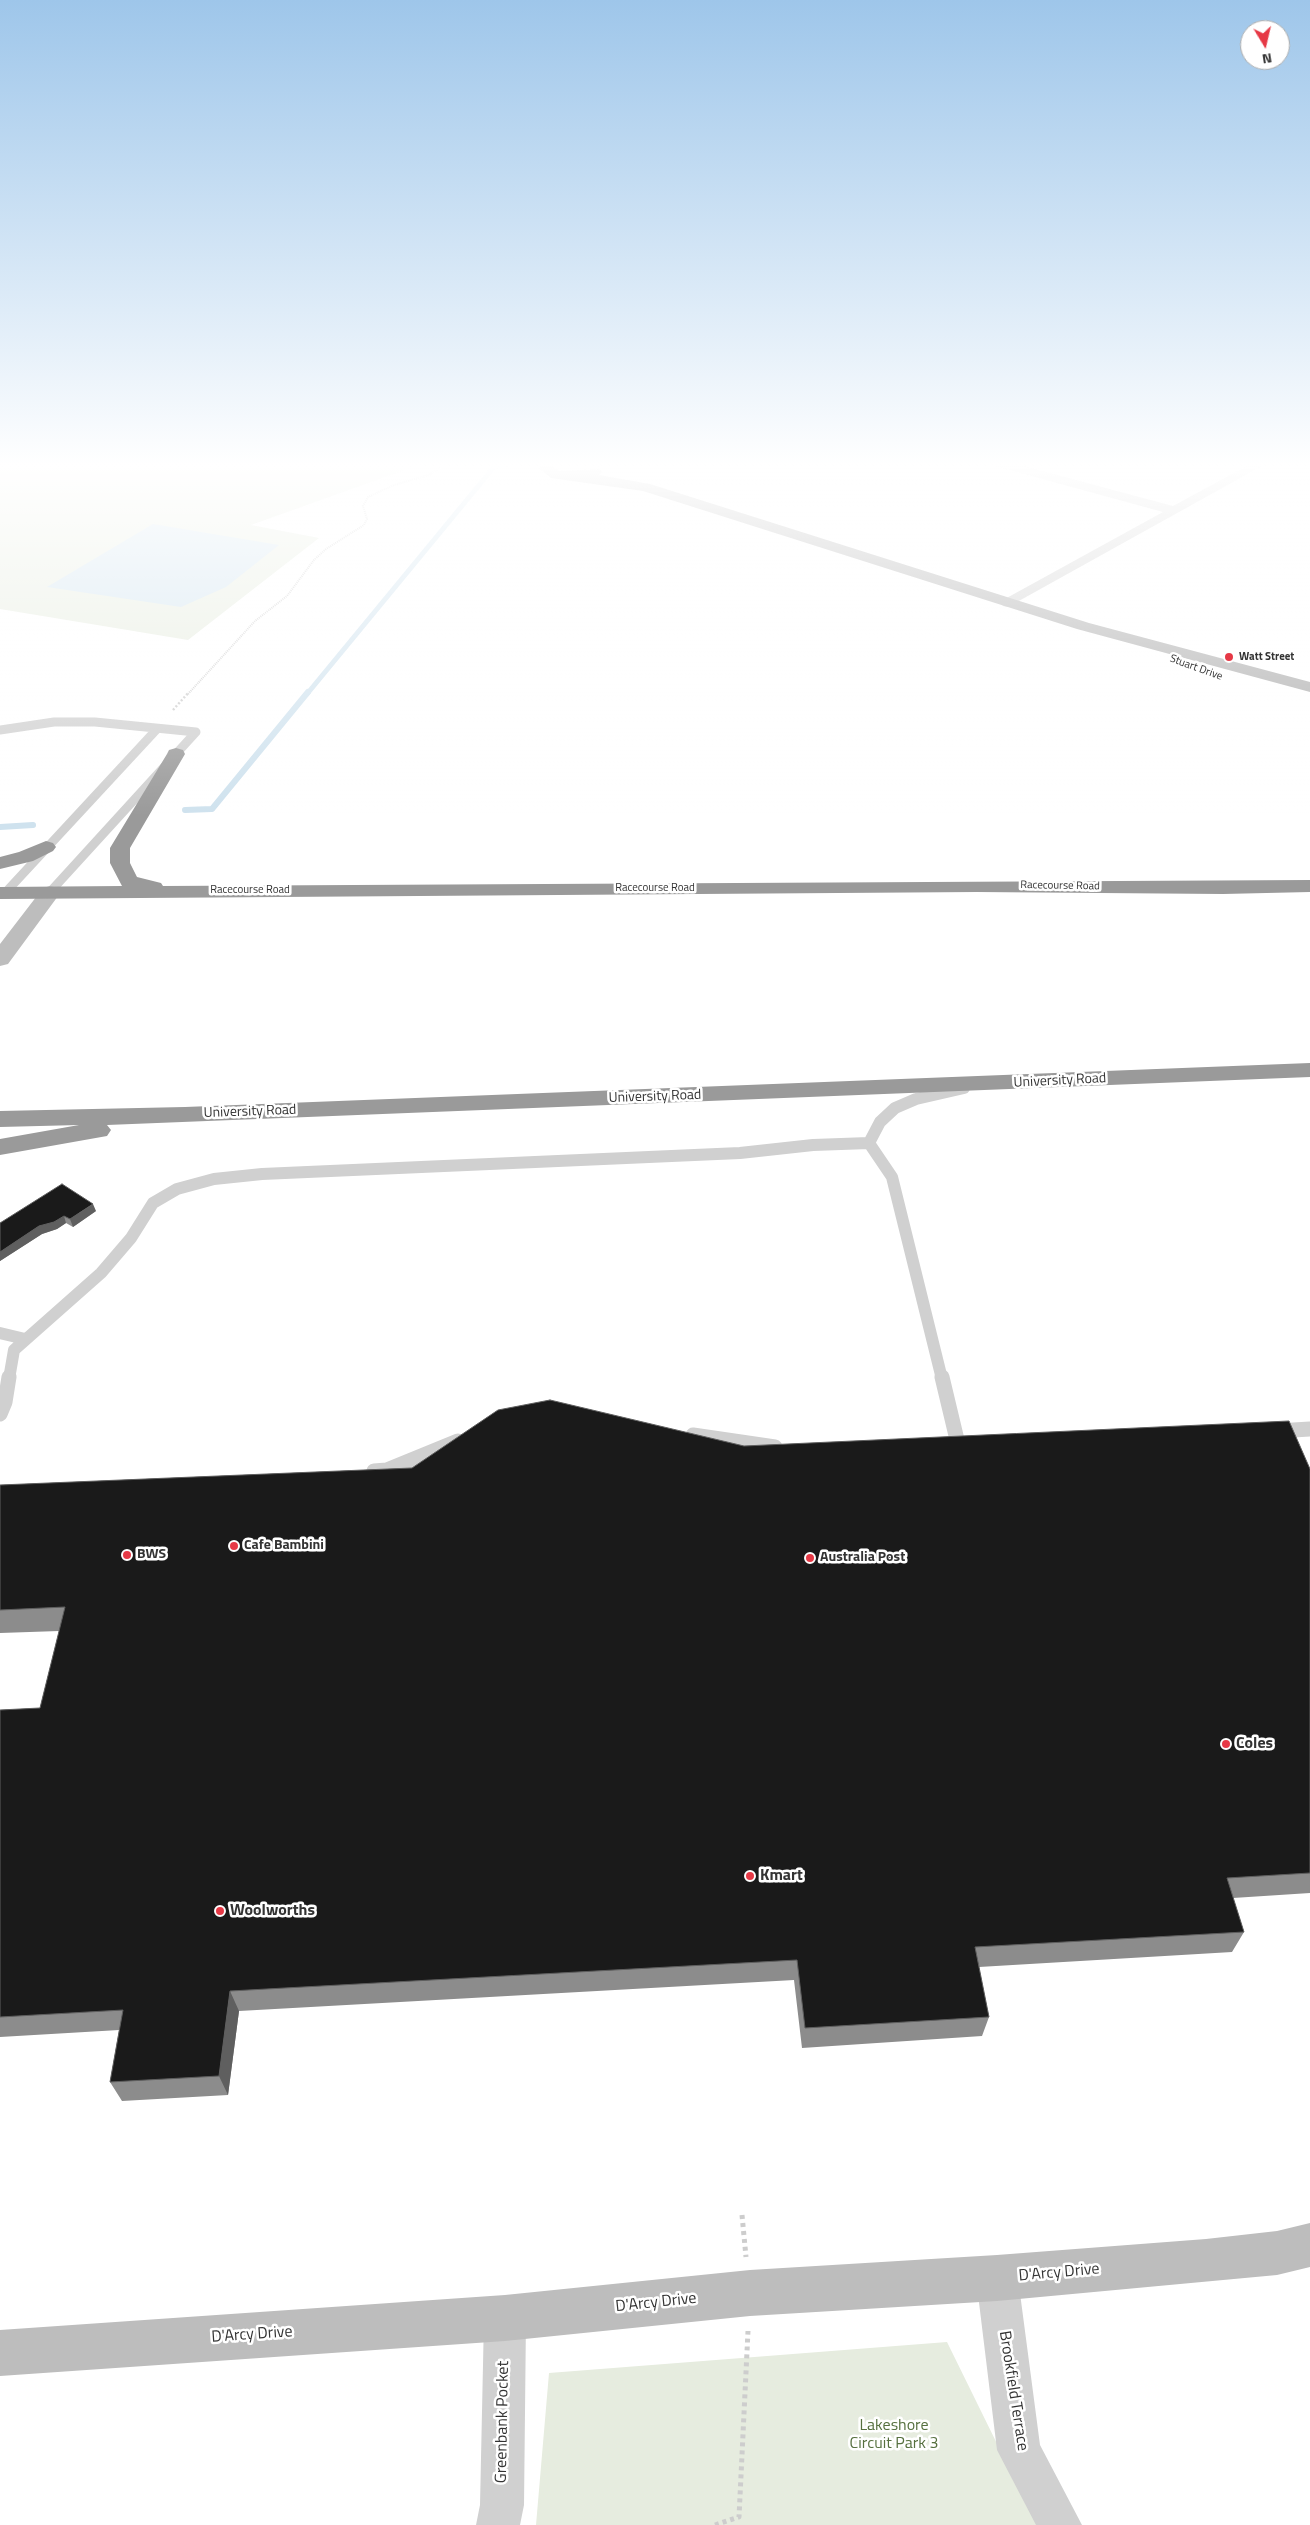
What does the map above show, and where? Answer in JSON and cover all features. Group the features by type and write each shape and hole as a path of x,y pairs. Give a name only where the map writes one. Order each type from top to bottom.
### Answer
{"highway":[{"path":"173,891 130,882 122,870 119,855 124,838 176,754"},
{"path":"0,863 26,857 46,848"},
{"name":"Racecourse Road","path":"2,895 50,892 173,891 977,886 1223,888 1310,886"},
{"name":"University Road","path":"0,1119 186,1115 977,1085 1310,1070"},
{"path":"0,1147 186,1115"}],"main road":[{"name":"Stuart Drive","path":"936,580 1083,626 1310,687"},
{"name":"Stuart Drive","path":"1083,626 1206,673 1282,697"},
{"path":"0,958 50,892"},
{"name":"D'Arcy Drive","path":"0,2353 505,2318 750,2293 997,2278 1206,2261 1277,2253 1310,2245"}],"street":[{"path":"1008,603 1050,580"},
{"name":"Brookfield Terrace","path":"997,2278 1020,2450 1060,2525"},
{"name":"Greenbank Pocket","path":"498,2525 502,2505 505,2318"}],"lane":[{"path":"0,730 54,722 95,722 196,732 50,892"},
{"path":"2,895 157,729"},
{"path":"869,1143 880,1122 895,1108 916,1100 977,1085"},
{"path":"0,1414 5,1402 14,1350 25,1338 101,1273 131,1238 153,1203 177,1189 214,1179 262,1174 740,1153 813,1145 869,1143"},
{"path":"869,1143 892,1177 962,1444 940,1444"},
{"path":"0,1333 25,1338"},
{"path":"1261,1431 1310,1429"},
{"path":"684,1433 790,1448"},
{"path":"357,1472 387,1470 471,1435"}],"path":[{"path":"157,729 229,647 256,621 287,596 299,580"},
{"path":"715,2525 739,2517 750,2293 742,2216"}],"green space":[{"path":"0,580 265,580 188,640 0,609"},
{"name":"Lakeshore Circuit Park 3","path":"947,2342 1037,2525 536,2525 549,2373"}],"water":[{"path":"59,580 235,580 226,587 181,607 47,587"}],"building":[{"path":"62,1184 93,1204 70,1219 64,1216 54,1222 39,1226 0,1252 0,1223"},
{"path":"550,1400 744,1446 1289,1421 1310,1469 1310,1873 1227,1878 1244,1932 975,1947 989,2017 805,2028 797,1960 230,1991 219,2076 110,2082 123,2010 0,2017 0,1710 40,1708 65,1607 0,1610 0,1485 412,1468 498,1410"}],"waterway":[{"path":"307,694 401,580"},
{"path":"185,810 212,809 308,692"},
{"path":"0,827 33,825"}],"place":[{"name":"Watt Street","path":"1229,657"},
{"name":"Cafe Bambini","path":"234,1546"},
{"name":"BWS","path":"127,1555"},
{"name":"Australia Post","path":"810,1558"},
{"name":"Coles","path":"1226,1744"},
{"name":"Kmart","path":"750,1876"},
{"name":"Woolworths","path":"220,1911"}]}
